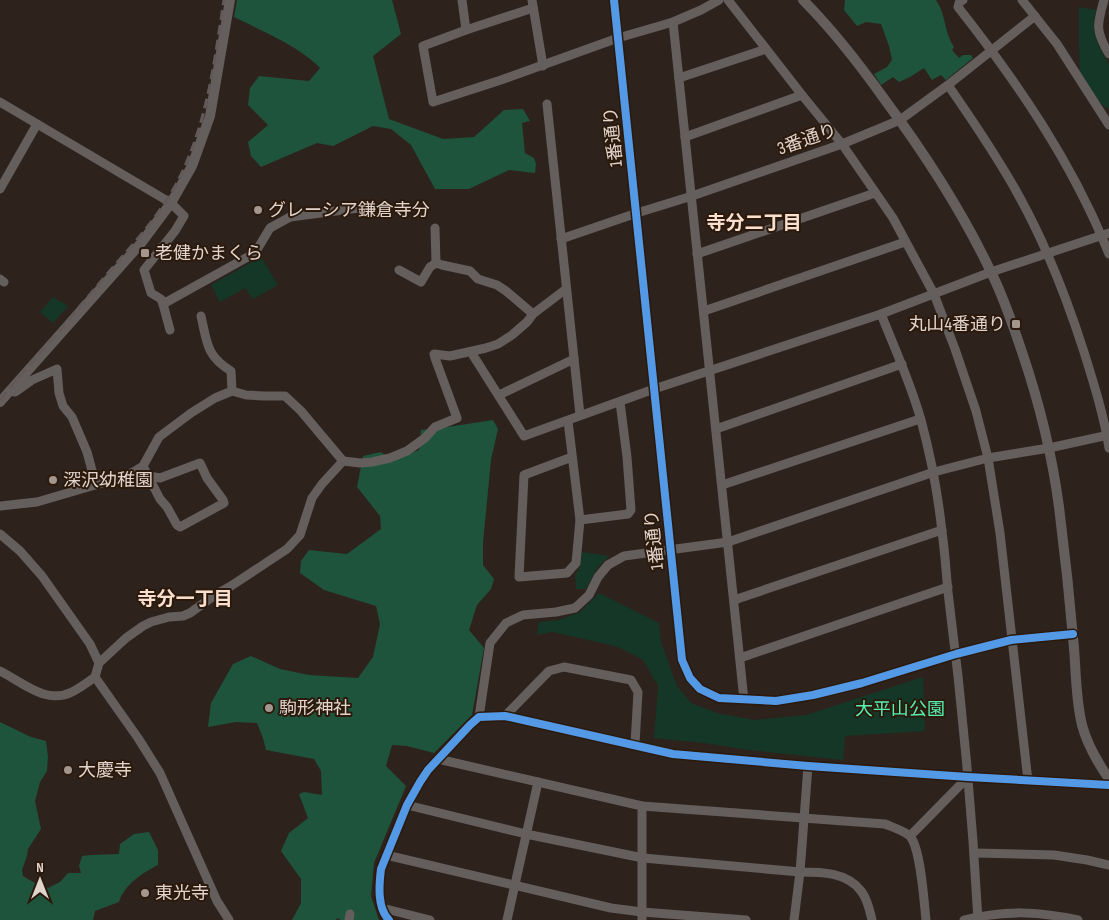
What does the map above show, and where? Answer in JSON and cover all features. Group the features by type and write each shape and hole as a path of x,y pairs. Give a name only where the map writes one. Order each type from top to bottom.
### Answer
{"street":[{"path":"0,402 142,242 171,203 192,166 210,116 230,0"},
{"path":"462,0 466,30"},
{"name":"1番通り","path":"614,0 682,660 690,678 700,690 718,698 776,701 813,695 862,683 956,654 1011,640 1073,634"},
{"path":"543,66 532,4 423,46 433,102 543,66 618,38 673,22 719,0"},
{"path":"728,0 842,144 893,218 934,294 976,411 988,458 1000,533 1028,781"},
{"path":"963,0 959,3 958,7 992,50 1058,150 1105,234 1109,254"},
{"path":"1022,0 1057,44 1109,123"},
{"path":"1104,0 1098,18 1098,29 1109,54"},
{"path":"805,1 868,78 927,160 962,217 991,272 1010,316 1038,403 1059,505 1082,726 1088,742 1109,779"},
{"name":"3番通り","path":"561,239 842,144 900,120 948,85 1035,16"},
{"path":"673,22 744,700"},
{"path":"679,78 766,49"},
{"path":"948,85 1020,197 1048,254 1075,323 1108,435 1109,448"},
{"path":"685,137 802,95"},
{"path":"0,102 171,203 184,216 144,270 151,293 161,299 170,330"},
{"path":"546,104 580,415"},
{"path":"0,189 38,124"},
{"path":"698,254 875,193"},
{"path":"163,304 255,254 270,228 290,217 359,208"},
{"path":"436,228 436,262"},
{"path":"471,352 524,436 654,389 881,314 991,272 1105,234"},
{"path":"704,311 905,242"},
{"path":"399,270 421,282 430,267 436,262"},
{"path":"436,262 470,271 478,279 497,285 533,314"},
{"path":"0,506 37,502 119,478 135,471 143,466 159,437 191,413 232,391 246,395 285,396 301,411 344,461 360,463 390,458 407,451 425,438 435,427 457,418 434,354 450,356 492,346 512,335 533,314 566,289"},
{"path":"881,314 902,364 920,419 934,472 956,654 975,853 978,918"},
{"path":"201,316 205,347 222,366 231,371 232,391"},
{"path":"499,395 574,359"},
{"path":"716,429 902,364"},
{"path":"10,391 15,392 32,380 57,369 59,393 63,406 72,417 87,452 96,485"},
{"path":"580,520 628,514 631,510 620,402"},
{"path":"722,485 920,419"},
{"path":"568,421 580,520 576,563 567,573 519,577 524,475 572,457"},
{"path":"389,920 382,908 379,878 386,855 407,805 428,770 478,717 490,643 506,623 523,615 575,608 589,595 598,577 608,564 624,556 728,542 934,472 988,458 1108,435"},
{"path":"0,671 33,690 53,697 71,693 95,677 99,663 126,638 143,626 169,617 183,616 190,613 215,594 287,549 300,535 312,498 322,484 344,461"},
{"path":"143,466 148,476 160,499 180,527 224,503 224,500 207,478 200,463 160,478 148,476"},
{"path":"734,600 942,530"},
{"path":"0,534 20,551 42,576 90,644 99,663"},
{"path":"740,658 948,587"},
{"path":"505,716 550,671 564,667 631,680 638,692 635,744"},
{"path":"95,677 160,773 217,901 228,920"},
{"path":"478,717 505,716 673,754 808,766 1109,785"},
{"path":"438,759 642,806 885,824 910,836 917,850 926,920"},
{"path":"794,920 800,872 808,766"},
{"path":"910,836 968,777"},
{"path":"507,920 538,782"},
{"path":"407,805 526,834 643,858 800,872 823,872 849,878 862,891 872,920"},
{"path":"642,806 642,916"},
{"path":"975,853 1047,855 1109,865"},
{"path":"386,855 642,916 746,920"},
{"path":"382,908 430,920"},
{"path":"964,920 998,913 1021,912 1054,914 1078,920"}],"green space":[{"path":"237,0 392,0 401,34 373,56 389,119 443,139 474,137 504,110 523,109 530,121 522,123 525,153 534,158 536,164 535,173 509,170 469,189 435,189 411,145 391,129 373,126 333,146 317,143 261,167 251,156 248,142 268,125 248,105 250,88 259,76 309,81 320,68 312,60 291,46 234,17"},
{"path":"845,0 936,0 942,11 948,36 954,47 952,50 959,58 963,55 971,55 973,58 946,80 941,75 932,80 924,68 899,82 893,77 881,85 874,74 887,67 892,60 881,24 866,22 857,26 844,10"},
{"path":"1079,7 1096,10 1094,26 1096,37 1109,65 1109,109 1096,99 1080,74"},
{"path":"261,257 278,285 253,299 245,288 220,302 211,285"},
{"path":"53,297 68,306 53,323 40,312"},
{"path":"493,420 498,429 491,460 483,543 483,565 494,579 491,589 477,605 469,630 484,648 472,715 434,753 407,746 392,745 386,766 406,786 374,863 371,896 379,920 341,920 337,918 336,920 292,920 301,903 301,879 281,851 289,833 308,818 299,794 304,792 322,795 321,771 314,759 266,750 257,723 236,722 208,727 211,703 233,664 251,656 280,669 309,675 358,678 373,657 380,624 376,606 324,590 300,573 301,561 309,550 347,554 381,529 380,516 357,487 363,456 381,452 392,460 419,450 421,430"},
{"path":"582,552 609,556 598,567 586,589 576,589 575,575 580,567"},
{"name":"大平山公園","path":"599,593 659,623 661,642 677,686 691,703 717,713 754,720 806,715 923,677 925,731 845,736 843,760 654,738 658,686 643,660 618,647 589,640 552,632 537,635 539,622 559,620 580,612"},
{"path":"0,722 31,737 46,741 47,771 40,782 35,801 41,829 28,849 22,870 23,876 48,888 60,882 68,873 81,873 79,866 82,856 119,854 120,844 134,834 149,832 158,850 158,865 134,880 125,890 119,902 95,911 93,920 0,920"}],"railway":[{"path":"0,400 141,235 161,209 178,181 193,146 206,105 224,0"}],"cycle path":[{"path":"614,0 682,660 690,678 700,689 719,698 776,701 813,695 862,683 956,654 1011,640 1073,634"},
{"path":"389,920 382,909 381,903 379,889 381,869 407,805 428,770 479,717 505,716 673,754 808,766 1109,785"}],"place":[{"name":"グレーシア鎌倉寺分","path":"258,210"},
{"name":"老健かまくら","path":"145,253"},
{"name":"丸山4番通り","path":"1016,324"},
{"name":"深沢幼稚園","path":"53,480"},
{"name":"駒形神社","path":"269,708"},
{"name":"大慶寺","path":"68,770"},
{"name":"東光寺","path":"145,893"}],"district":[{"name":"寺分二丁目","path":"754,222"},
{"name":"寺分一丁目","path":"185,598"}]}
